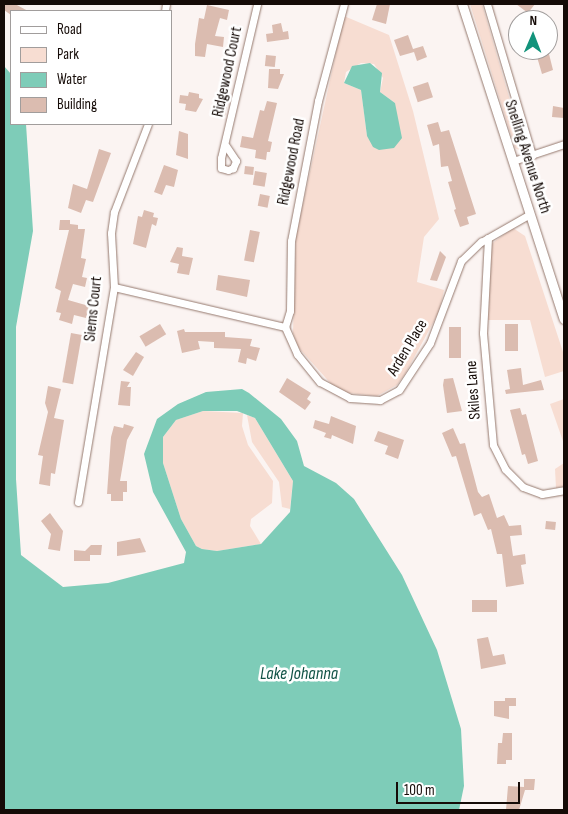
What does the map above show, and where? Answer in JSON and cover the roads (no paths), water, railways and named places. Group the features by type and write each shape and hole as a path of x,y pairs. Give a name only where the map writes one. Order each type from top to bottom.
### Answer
{"street":[{"name":"Ridgewood Court","path":"226,146 257,4"},
{"name":"Ridgewood Road","path":"285,327 290,311 291,241 318,101 344,4"},
{"name":"Snelling Avenue North","path":"462,4 564,319"},
{"name":"Snelling Avenue North","path":"487,4 532,155"},
{"name":"Siems Court","path":"78,502 114,287 111,233 114,212 148,125"},
{"path":"513,161 564,144"},
{"name":"Arden Place","path":"285,327 297,354 320,382 334,392 357,400 387,398 399,390 430,343 461,262 488,238 530,214"},
{"name":"Skiles Lane","path":"488,238 483,333 493,446 505,469 523,487 542,494 564,490"},
{"path":"114,287 285,327"}],"water":[{"path":"370,63 382,73 380,92 395,103 402,138 394,148 379,150 373,147 367,136 361,90 344,83 352,66"},
{"name":"Lake Johanna","path":"4,66 10,73 10,125 26,125 33,231 16,327 16,479 21,555 63,587 108,583 184,563 186,552 153,492 144,454 157,419 178,404 206,392 242,389 249,393 281,419 297,441 304,466 336,483 354,499 402,575 437,650 461,729 464,786 459,810 4,810","holes":["203,411 237,411 255,418 293,481 290,512 261,544 217,551 202,549 196,546 181,519 163,463 163,437 176,420"]}]}
